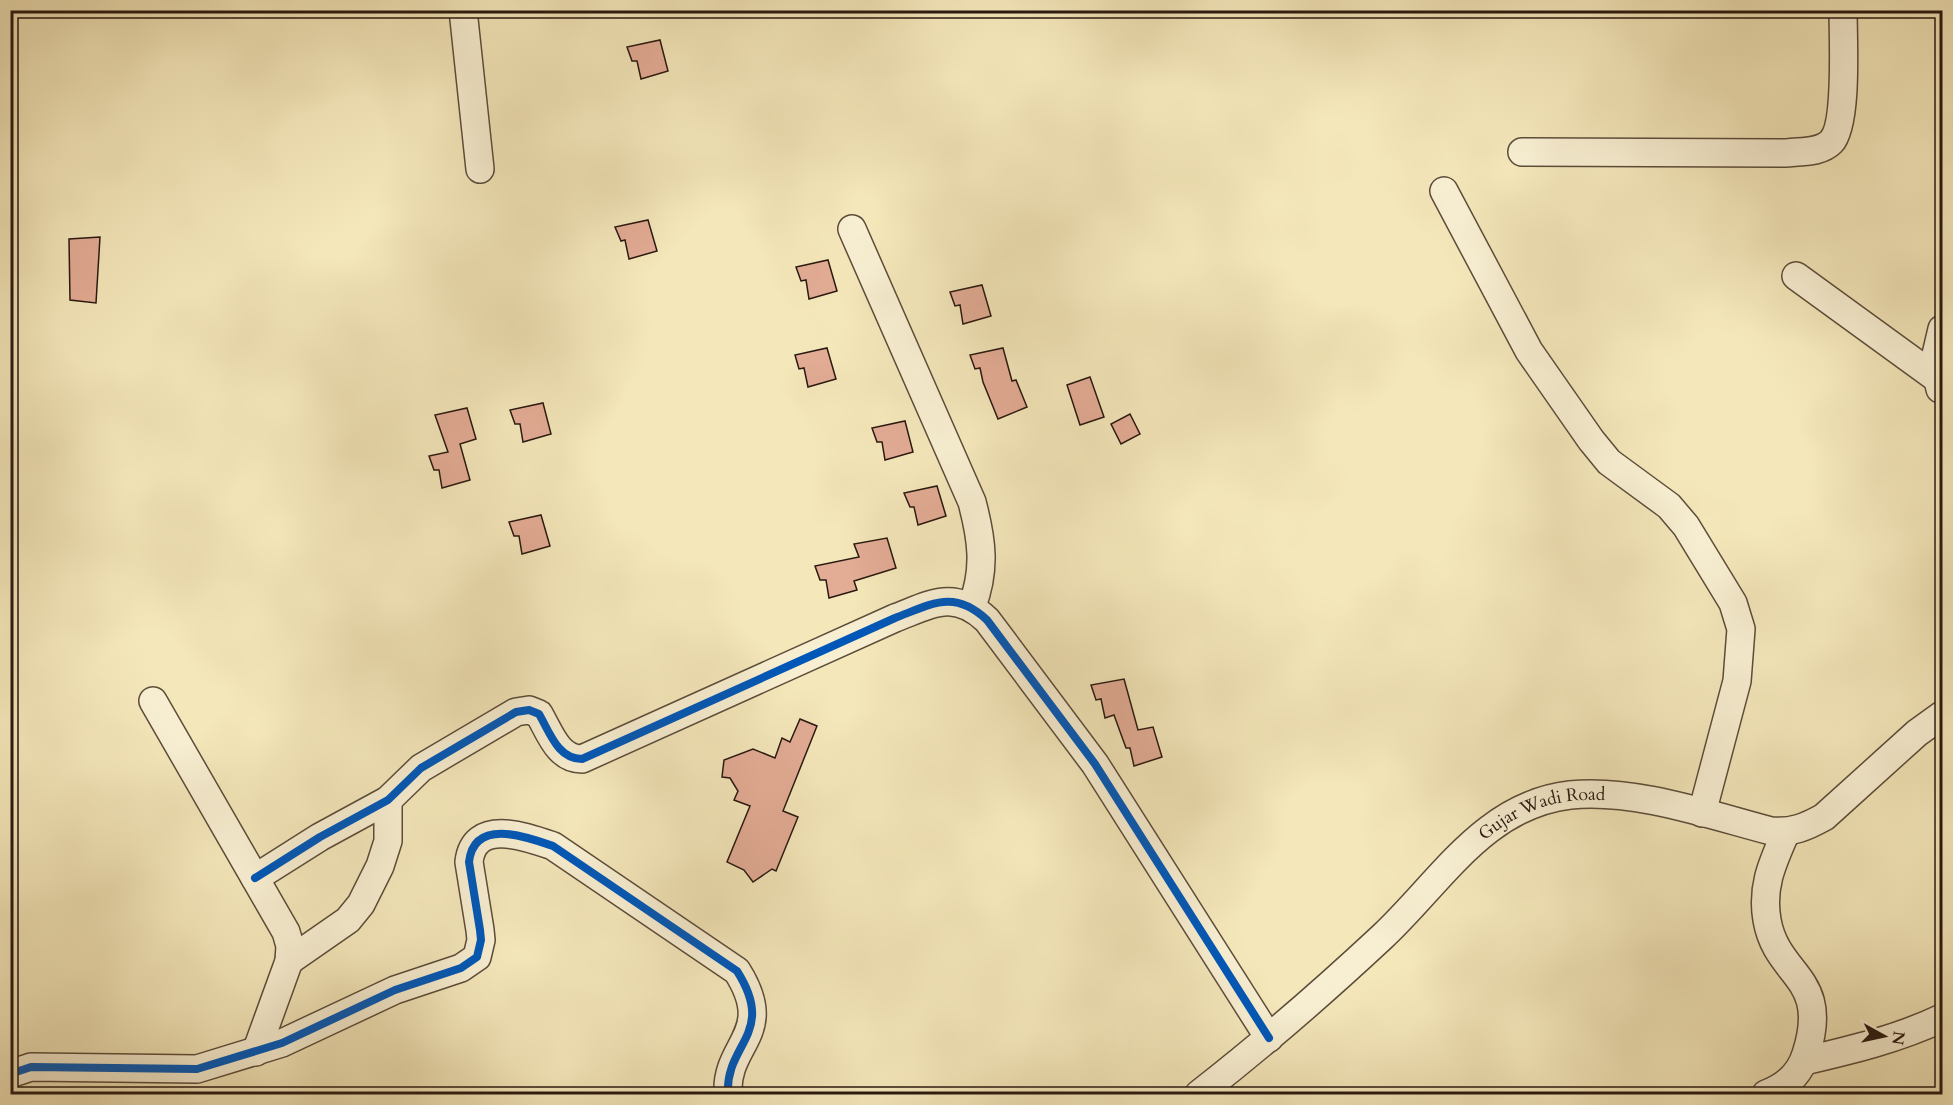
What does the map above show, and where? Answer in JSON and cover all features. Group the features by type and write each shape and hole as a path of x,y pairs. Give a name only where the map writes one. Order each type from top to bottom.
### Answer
{"street":[{"path":"463,10 480,169"},
{"path":"1522,152 1787,153 1823,148 1832,141 1839,129 1843,87 1843,10"},
{"path":"1444,191 1529,351 1584,430 1609,462 1668,506 1680,520 1733,603 1741,629 1737,681 1702,813"},
{"path":"852,229 972,502 982,538 983,561 980,585 972,606"},
{"path":"1796,276 1939,385"},
{"path":"1939,385 1936,350 1942,329"},
{"path":"255,878 320,837 388,800 421,768 516,712 534,711 561,753 570,759 582,759 895,618 935,603 959,602 972,606 987,620 1095,764 1269,1038"},
{"path":"153,701 286,932 290,946 289,961 255,1052"},
{"path":"1766,1095 1794,1078 1804,1061 1810,1041 1813,1008 1806,990 1773,943 1766,918 1767,875 1786,832 1824,818 1917,733 1942,715"},
{"name":"Gujar Wadi Road","path":"1199,1095 1269,1038 1384,936 1474,839 1502,818 1525,807 1571,795 1639,798 1786,832"},
{"path":"289,961 348,920 361,904 380,866 388,841 388,800"},
{"path":"10,1074 31,1067 197,1068 282,1043 395,990 471,963 477,957 481,940 469,862 470,852 479,842 500,832 519,834 554,846 737,971 753,1003 748,1036 733,1069 728,1095"},
{"path":"1804,1061 1874,1044 1916,1030 1942,1018"}],"building":[{"path":"660,40 668,71 641,79 637,61 632,61 627,47"},
{"path":"648,220 657,251 629,259 625,240 621,241 615,227"},
{"path":"100,237 96,303 70,300 69,239"},
{"path":"828,260 837,291 809,299 806,280 801,281 796,267"},
{"path":"982,285 991,316 963,324 960,305 955,306 950,292"},
{"path":"827,348 836,379 808,387 804,368 799,369 795,355"},
{"path":"1003,348 1012,381 1016,380 1027,407 998,419 983,382 980,368 975,369 970,355"},
{"path":"1090,377 1104,417 1080,425 1067,385"},
{"path":"543,403 551,434 523,442 520,424 515,424 510,410"},
{"path":"467,408 476,439 460,444 470,480 442,488 439,470 434,470 429,456 448,452 435,415"},
{"path":"1130,414 1140,434 1121,444 1111,424"},
{"path":"905,421 913,452 885,460 882,442 877,442 872,428"},
{"path":"937,486 946,516 918,525 914,507 910,507 904,493"},
{"path":"541,515 550,546 522,554 519,536 514,536 509,522"},
{"path":"887,538 896,568 854,581 857,590 829,598 826,580 820,580 815,566 859,557 854,544"},
{"path":"1124,679 1138,730 1153,727 1162,757 1134,766 1130,748 1126,748 1114,715 1105,718 1101,699 1096,700 1091,685"},
{"path":"800,719 817,726 783,811 798,817 776,871 772,869 753,882 744,870 727,862 750,806 734,800 738,791 730,778 722,777 724,760 753,749 775,758 782,738 790,742"}],"cycle path":[{"path":"255,878 320,837 388,800 421,768 516,712 529,710 539,714 561,750 567,755 582,759 895,618 932,604 953,602 975,610 987,620 1095,764 1269,1038"},
{"path":"10,1074 31,1067 197,1069 282,1043 395,990 461,968 477,957 481,940 469,862 473,848 481,839 503,834 530,838 553,846 737,971 748,992 752,1010 751,1024 729,1077 728,1094"}]}
